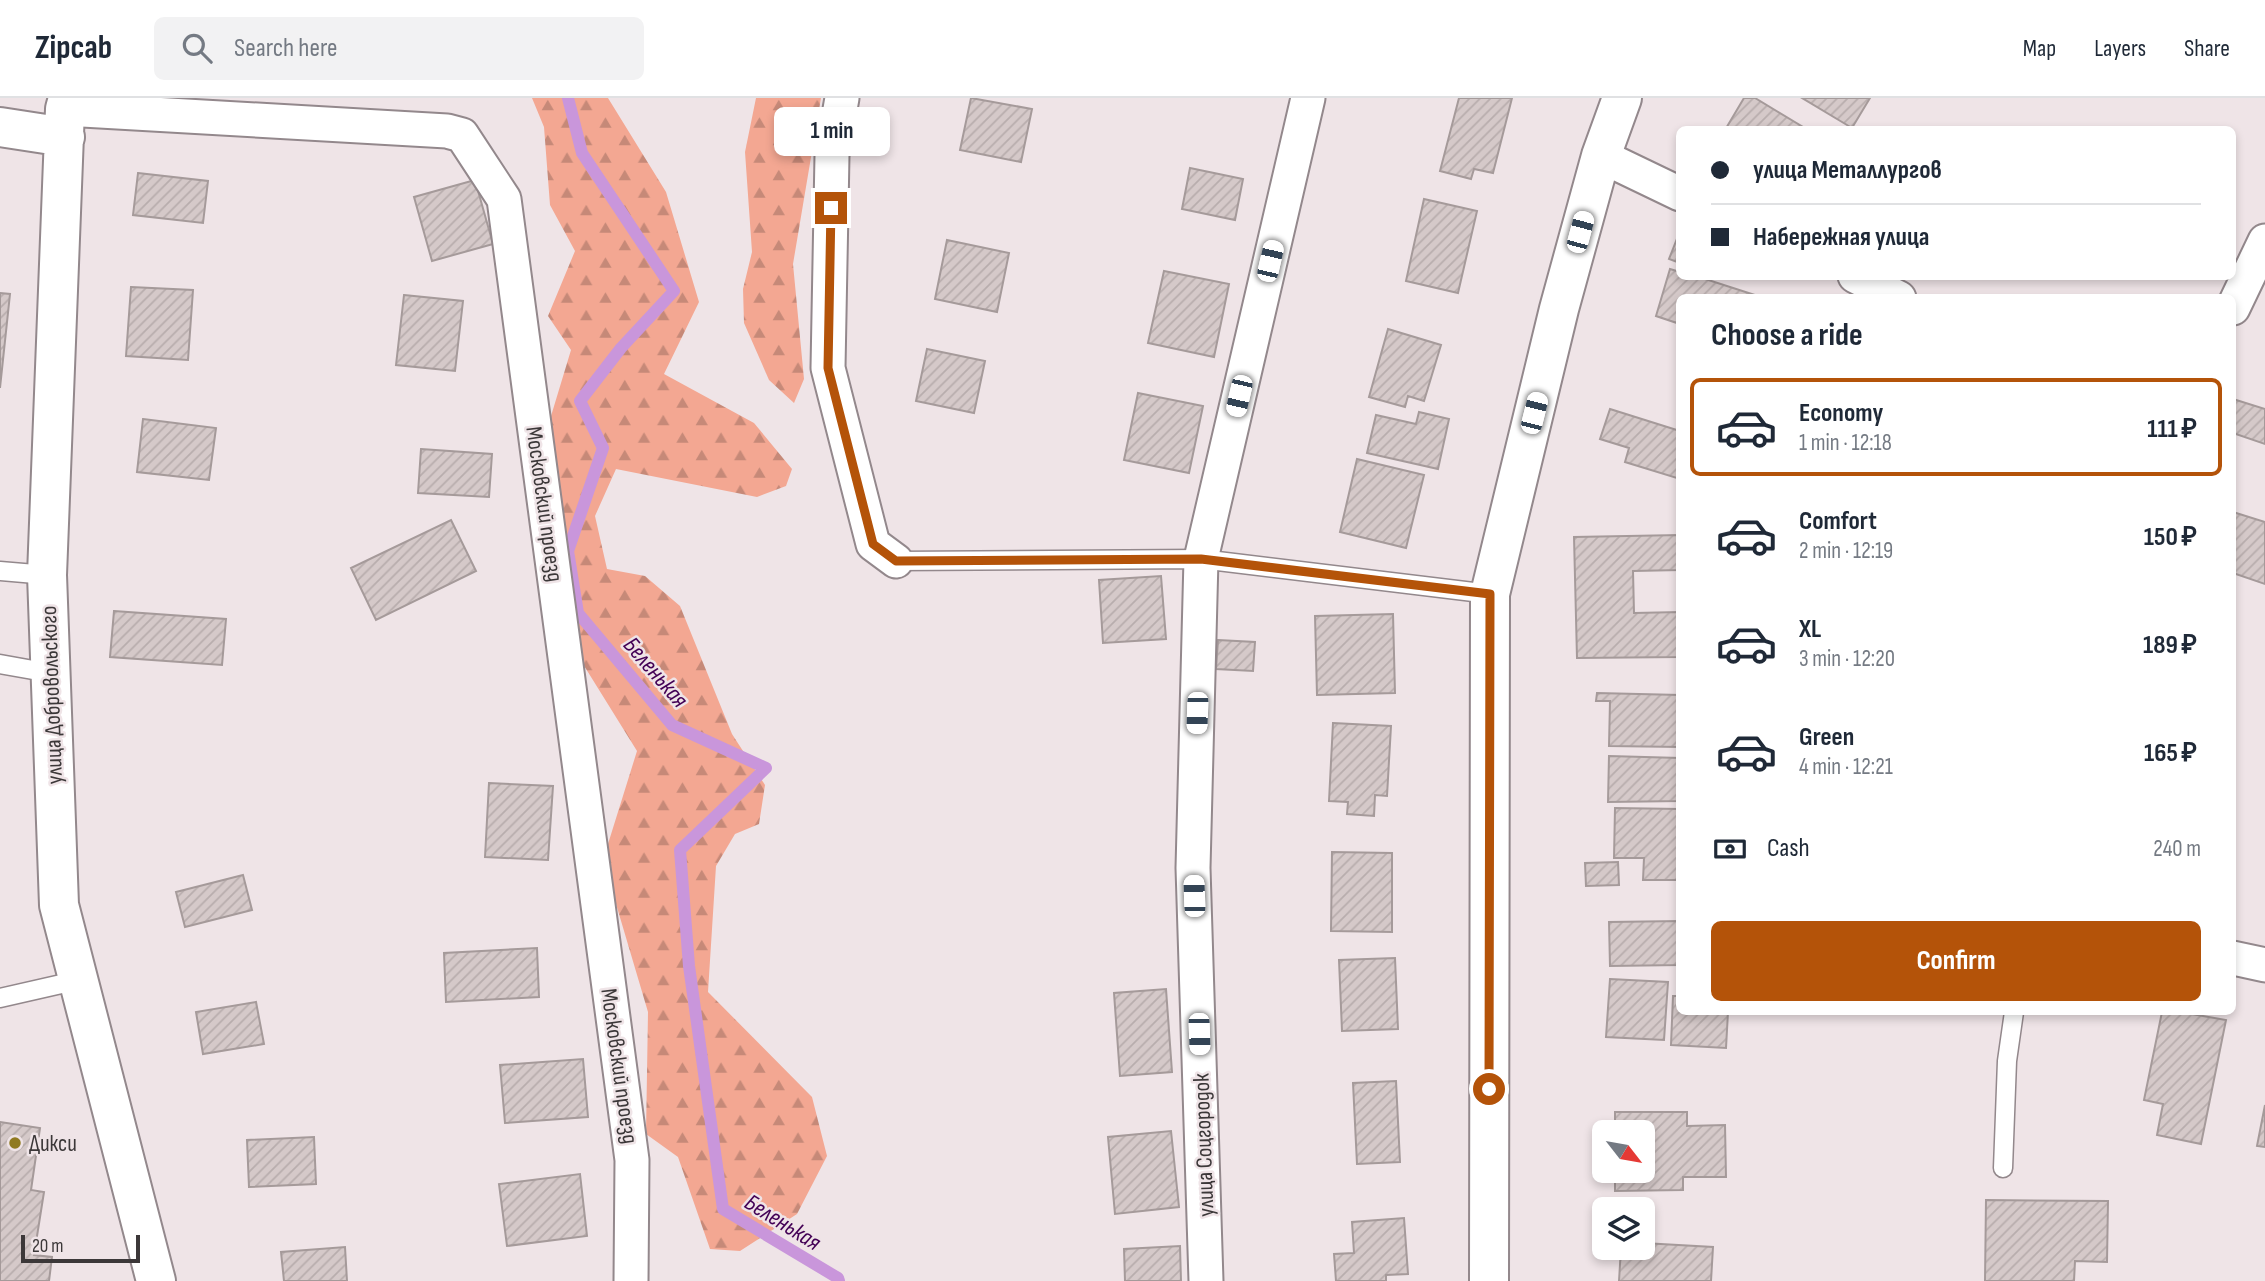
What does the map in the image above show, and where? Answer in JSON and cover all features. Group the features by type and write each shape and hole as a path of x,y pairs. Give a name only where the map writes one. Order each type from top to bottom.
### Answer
{"street":[{"path":"842,98 832,155 828,368 873,544 896,561"},
{"name":"улица Соцгородок","path":"1206,1281 1193,868 1201,559 1308,98"},
{"path":"1489,1281 1490,594 1559,309 1601,156 1622,98"},
{"path":"0,127 66,115"},
{"name":"улица Добровольского","path":"66,115 47,575 59,905 156,1281"},
{"name":"Московский проезд","path":"66,115 447,131 462,135 504,199 632,1160 631,1281"},
{"path":"1601,156 1676,192"},
{"path":"2236,302 2265,241"},
{"path":"1863,280 1891,294"},
{"path":"2236,959 2265,965"}],"lane":[{"path":"896,561 1201,559 1490,594"},
{"path":"0,571 47,575"},
{"path":"0,664 50,673"},
{"path":"0,998 79,980"},
{"path":"2003,1168 2007,1061 2014,1015"}],"green space":[{"path":"532,98 608,98 666,192 699,302 664,374 754,423 792,469 786,486 757,497 616,469 595,516 607,569 645,576 680,606 732,734 765,785 759,824 735,834 716,866 708,992 812,1097 827,1156 797,1214 740,1251 710,1249 678,1157 646,1134 648,1012 603,860 637,751 573,648 548,426 571,350 548,316 575,251 550,205 544,127"},
{"path":"756,98 821,98 793,264 804,379 794,403 769,380 744,323 743,289 752,252 745,152"}],"building":[{"path":"971,98 1032,109 1021,162 960,150"},
{"path":"1459,98 1512,98 1493,173 1474,169 1471,179 1440,171"},
{"path":"1744,98 1755,98 1801,126 1727,126"},
{"path":"1802,98 1870,98 1853,126 1849,126"},
{"path":"1190,168 1243,179 1235,220 1182,209"},
{"path":"138,173 208,181 203,223 133,215"},
{"path":"475,180 493,244 432,261 414,197"},
{"path":"1424,199 1477,211 1458,293 1406,281"},
{"path":"947,240 1009,253 997,312 935,299"},
{"path":"1676,241 1676,262 1669,259"},
{"path":"1670,269 1676,271 1676,280 1708,280 1752,294 1676,294 1676,323 1656,316"},
{"path":"1164,271 1229,284 1214,357 1148,343"},
{"path":"131,287 193,290 188,360 126,356"},
{"path":"0,293 10,294 0,388"},
{"path":"404,295 463,301 455,371 396,365"},
{"path":"1388,329 1441,345 1424,401 1408,396 1405,407 1369,397"},
{"path":"927,349 985,361 974,413 916,401"},
{"path":"1138,393 1203,406 1189,473 1124,460"},
{"path":"2236,400 2265,409 2265,444 2236,434"},
{"path":"1610,409 1676,430 1676,478 1625,462 1629,448 1600,439"},
{"path":"1419,412 1449,419 1438,469 1367,453 1376,415 1416,424"},
{"path":"143,419 216,428 209,480 137,472"},
{"path":"421,449 492,454 489,497 418,493"},
{"path":"1357,459 1424,475 1406,548 1340,532"},
{"path":"2236,513 2265,522 2265,584 2236,574"},
{"path":"451,520 476,571 376,620 351,568"},
{"path":"1676,535 1676,570 1633,571 1634,613 1676,612 1676,657 1577,658 1574,537"},
{"path":"1161,576 1166,639 1103,643 1099,580"},
{"path":"114,611 226,619 222,665 110,657"},
{"path":"1393,614 1395,693 1317,695 1315,616"},
{"path":"1218,640 1255,642 1253,671 1216,669"},
{"path":"1597,693 1676,695 1676,747 1609,746 1610,701 1596,701"},
{"path":"1333,723 1391,726 1387,796 1375,795 1374,816 1347,814 1348,802 1329,801"},
{"path":"1609,756 1676,758 1676,801 1608,802"},
{"path":"489,783 553,786 548,860 485,857"},
{"path":"1615,808 1676,809 1676,880 1643,880 1644,858 1614,858"},
{"path":"1332,852 1392,853 1392,932 1331,931"},
{"path":"1618,862 1619,885 1586,886 1585,863"},
{"path":"243,875 252,910 185,927 176,892"},
{"path":"1676,921 1676,965 1610,966 1609,922"},
{"path":"537,948 539,997 446,1002 444,953"},
{"path":"1395,958 1398,1029 1342,1031 1339,960"},
{"path":"1610,979 1668,982 1664,1040 1606,1037"},
{"path":"1166,989 1172,1072 1120,1076 1114,993"},
{"path":"1673,996 1676,996 1676,1015 1728,1015 1726,1048 1671,1045"},
{"path":"256,1002 264,1044 203,1054 196,1012"},
{"path":"2161,1015 2197,1015 2226,1020 2201,1144 2157,1135 2163,1104 2144,1100"},
{"path":"583,1059 588,1117 505,1123 500,1065"},
{"path":"1396,1081 1400,1162 1357,1164 1353,1083"},
{"path":"2265,1105 2265,1147 2257,1146"},
{"path":"1615,1112 1687,1112 1687,1126 1725,1125 1726,1177 1683,1177 1683,1190 1615,1191 1615,1183 1656,1183 1656,1120 1615,1120"},
{"path":"0,1122 40,1128 31,1190 44,1192 34,1255 52,1257 49,1281 0,1281"},
{"path":"1171,1131 1179,1207 1115,1214 1108,1137"},
{"path":"314,1137 316,1184 249,1187 247,1140"},
{"path":"580,1174 587,1236 507,1246 499,1184"},
{"path":"1986,1200 2108,1201 2107,1262 2075,1261 2074,1281 1985,1281"},
{"path":"1404,1218 1408,1274 1386,1275 1386,1281 1336,1281 1334,1254 1354,1253 1352,1222"},
{"path":"1655,1244 1713,1247 1711,1281 1619,1281 1620,1260 1655,1260"},
{"path":"1180,1246 1181,1281 1125,1281 1124,1249"},
{"path":"345,1247 347,1281 284,1281 281,1252"}],"waterway":[{"name":"Беленькая","path":"568,98 582,153 674,291 621,348 580,401 603,448 568,551 578,613 672,725 766,768 680,850 689,966 723,1209 839,1281"}],"place":[{"name":"Дикси","path":"15,1143"}],"route":[{"path":"831,208 828,368 873,544 896,561 1201,559 1490,594 1489,1089"}]}
